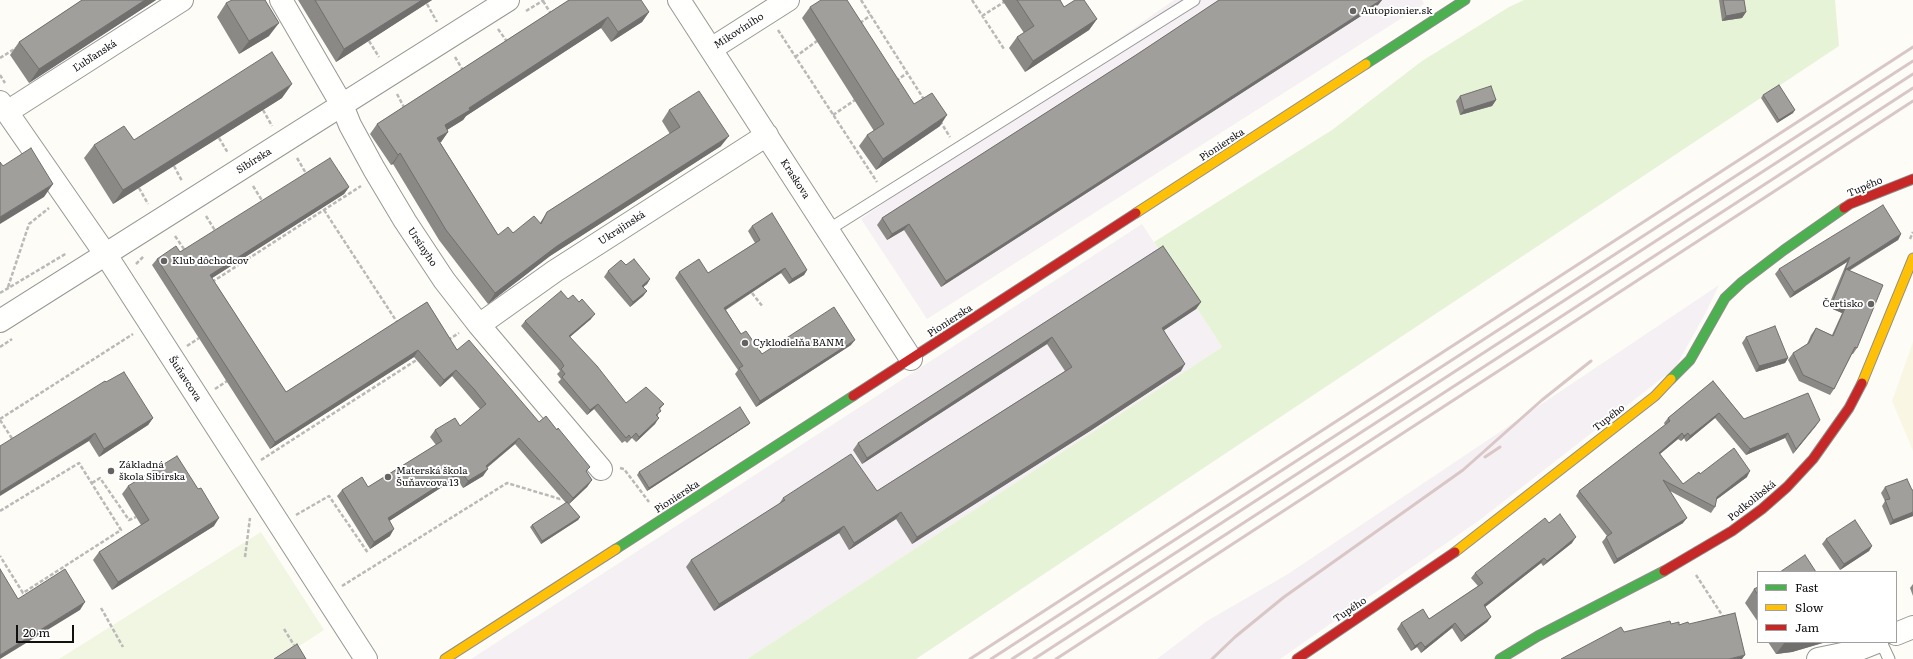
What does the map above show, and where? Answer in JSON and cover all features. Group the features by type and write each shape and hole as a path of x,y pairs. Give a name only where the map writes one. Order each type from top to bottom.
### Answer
{"street":[{"name":"Ľubľanská","path":"4,107 182,0"},
{"name":"Ursínyho","path":"281,0 342,106 364,150 405,221 444,280 472,327 601,469"},
{"name":"Sibírska","path":"0,321 508,0"},
{"name":"Kraskova","path":"679,0 912,359"},
{"name":"Mikovíniho","path":"711,49 788,0"},
{"name":"Pionierska","path":"445,659 912,359 1465,0"},
{"name":"Šuňavcova","path":"4,107 106,255 366,659"},
{"name":"Ukrajinská","path":"472,327 555,271 767,135"},
{"name":"Tupého","path":"1297,659 1441,563 1655,396 1690,360 1725,298 1742,282 1784,250 1850,204 1913,179"},
{"name":"Podkolibská","path":"1500,659 1538,636 1688,558 1732,531 1762,509 1787,487 1813,459 1849,408 1860,388 1913,258"},
{"path":"1897,634 1913,627"},
{"path":"1818,659 1852,652 1874,643"}],"lane":[{"path":"828,230 1194,0"},
{"path":"1881,643 1889,659"}],"path":[{"path":"861,0 927,103"},
{"path":"972,0 1004,49"},
{"path":"543,1 552,17"},
{"path":"982,16 1004,2"},
{"path":"427,4 437,22"},
{"path":"856,26 871,15"},
{"path":"498,28 509,45"},
{"path":"777,30 885,194"},
{"path":"369,41 380,59"},
{"path":"795,56 817,41"},
{"path":"0,58 19,46"},
{"path":"454,57 465,74"},
{"path":"894,82 907,73"},
{"path":"397,94 406,111"},
{"path":"833,115 855,100"},
{"path":"263,110 274,128 267,132"},
{"path":"936,116 958,148"},
{"path":"219,138 229,155 235,151"},
{"path":"297,158 308,176"},
{"path":"174,166 184,183 178,187"},
{"path":"214,289 210,283 367,183"},
{"path":"253,186 264,203"},
{"path":"139,188 149,204"},
{"path":"142,208 154,201"},
{"path":"8,287 29,224 55,205"},
{"path":"324,210 397,322"},
{"path":"206,216 217,233"},
{"path":"175,236 186,252"},
{"path":"752,293 763,307"},
{"path":"390,326 403,318"},
{"path":"444,342 472,327"},
{"path":"14,442 0,420 137,332"},
{"path":"183,348 198,338"},
{"path":"257,462 424,355"},
{"path":"212,392 227,381"},
{"path":"0,511 79,463 121,530 23,593 0,556"},
{"path":"624,469 650,505"},
{"path":"92,483 100,478 129,520 136,517"},
{"path":"338,589 507,483 560,499 566,495"},
{"path":"292,517 329,496 368,553"},
{"path":"245,557 251,516"},
{"path":"1694,572 1727,621"},
{"path":"101,608 123,647"},
{"path":"284,629 294,645"}],"shaded area":[{"path":"1174,0 1422,0 1424,4 927,319 861,219"},
{"path":"1142,224 1222,347 747,659 471,659"},
{"path":"1719,285 1705,314 1675,368 1481,519 1280,659 1157,659 1207,621 1288,574"},
{"path":"1913,342 1913,451 1892,401"}],"green space":[{"path":"1524,0 1835,0 1839,46 916,659 747,659 1222,347 1154,242 1332,130 1422,61 1509,7"},
{"path":"261,532 324,630 279,659 59,659"}],"building":[{"path":"82,0 145,0 39,69 19,42"},
{"path":"232,0 265,0 279,23 249,41 226,3"},
{"path":"315,0 422,0 344,49"},
{"path":"569,0 641,0 649,12 618,32 608,17 469,108 470,110 445,125 448,132 437,138 498,235 508,227 513,233 534,216 541,224 547,212 680,127 669,110 699,91 729,136 557,246 495,293 446,230 400,153 398,155 377,124"},
{"path":"821,0 847,0 914,104 932,93 947,115 883,159 867,135 884,124 810,7"},
{"path":"1017,0 1060,0 1064,7 1075,0 1084,0 1097,19 1033,61 1017,37 1034,26"},
{"path":"1219,0 1381,0 946,281 909,224 892,234 882,218"},
{"path":"1723,0 1744,0 1746,12 1726,16"},
{"path":"272,52 292,84 123,190 94,145 124,126 134,140"},
{"path":"1779,85 1795,110 1779,120 1763,95"},
{"path":"1491,86 1496,100 1464,110 1460,96"},
{"path":"31,148 53,184 0,217 0,162 3,166"},
{"path":"330,158 349,187 210,275 286,392 427,302 457,350 469,340 539,422 546,416 557,430 558,428 590,467 586,471 592,480 573,498 519,438 486,466 488,469 468,481 461,471 388,518 394,529 374,542 342,490 362,477 368,487 442,441 435,430 455,418 460,426 486,404 456,370 444,380 418,350 275,442 157,259 176,246 180,252"},
{"path":"1883,205 1901,234 1845,270 1850,257 1794,292 1779,269"},
{"path":"772,213 807,270 792,279 785,268 724,308 741,334 746,331 762,354 834,307 855,340 760,401 739,368 743,366 679,272 699,259 708,273 760,240 752,226"},
{"path":"1163,246 1201,302 1162,328 1185,364 917,537 901,512 854,543 844,526 719,604 691,560 785,500 783,498 851,454 877,491 1072,367 1052,337 867,458 858,443"},
{"path":"634,259 650,279 642,286 647,291 633,302 608,271 621,260 626,265"},
{"path":"1846,269 1883,285 1857,348 1855,347 1834,389 1803,375 1793,353 1809,343 1816,328 1833,336 1846,306 1833,301"},
{"path":"561,291 568,299 573,295 579,302 582,299 595,314 569,336 597,366 626,403 646,387 664,404 659,408 661,411 656,415 659,418 639,437 636,433 631,438 629,435 626,438 598,404 590,410 562,377 565,374 561,369 564,366 561,361 525,321"},
{"path":"1775,326 1788,358 1759,366 1746,337"},
{"path":"124,372 153,418 104,449 95,433 0,492 0,446 105,381 106,382"},
{"path":"1713,381 1744,419 1808,393 1820,420 1796,449 1788,433 1750,449 1719,413 1690,436 1688,433 1684,436 1682,433 1659,453 1683,484 1699,472 1700,474 1734,448 1750,471 1717,497 1715,507 1663,480 1687,518 1617,559 1606,537 1612,533 1579,491 1670,421 1668,418"},
{"path":"740,407 750,423 649,488 639,472"},
{"path":"177,456 198,489 201,488 219,518 118,582 99,552 149,520 128,486"},
{"path":"1907,479 1913,490 1913,512 1893,520 1885,500 1890,499 1885,487"},
{"path":"567,502 580,517 542,541 532,525"},
{"path":"1560,514 1576,537 1547,561 1544,558 1484,605 1491,617 1465,636 1455,623 1425,647 1421,642 1415,646 1401,623 1423,609 1429,619 1483,583 1475,573 1545,518 1549,523"},
{"path":"1855,520 1872,546 1844,564 1826,539"},
{"path":"1805,555 1815,571 1781,571"},
{"path":"0,569 18,599 65,569 85,602 0,655"},
{"path":"1735,613 1745,655 1729,659 1561,659 1621,627 1624,632 1670,621 1671,624 1679,622 1679,625 1688,622 1689,624"},
{"path":"297,644 306,659 274,659"}],"railway":[{"path":"970,659 1913,47"},
{"path":"991,659 1913,61"},
{"path":"1012,659 1913,74"},
{"path":"1034,659 1913,88"},
{"path":"1056,659 1913,101"},
{"path":"1212,659 1235,637 1284,597 1463,470 1542,400 1591,361"},
{"path":"1485,457 1500,447"}],"traffic: fast":[{"path":"1366,64 1465,0"},
{"path":"1671,379 1690,360 1725,298 1742,282 1784,250 1844,208"},
{"path":"616,549 853,396"},
{"path":"1500,659 1538,636 1664,571"}],"traffic: slow":[{"path":"1136,213 1366,64"},
{"path":"1862,383 1913,258"},
{"path":"1455,552 1655,396 1671,379"},
{"path":"445,659 616,549"}],"traffic: jam":[{"path":"1844,208 1850,204 1913,179"},
{"path":"853,396 1136,213"},
{"path":"1664,571 1732,531 1762,509 1787,487 1813,459 1849,408 1862,383"},
{"path":"1297,659 1455,552"}],"place":[{"name":"Autopionier.sk","path":"1353,11"},
{"name":"Klub dôchodcov","path":"164,261"},
{"name":"Čertisko","path":"1871,304"},
{"name":"Cyklodielňa BANM","path":"745,343"},
{"name":"Základná škola Sibírska","path":"111,471"},
{"name":"Materská škola Šuňavcova 13","path":"388,477"}]}
